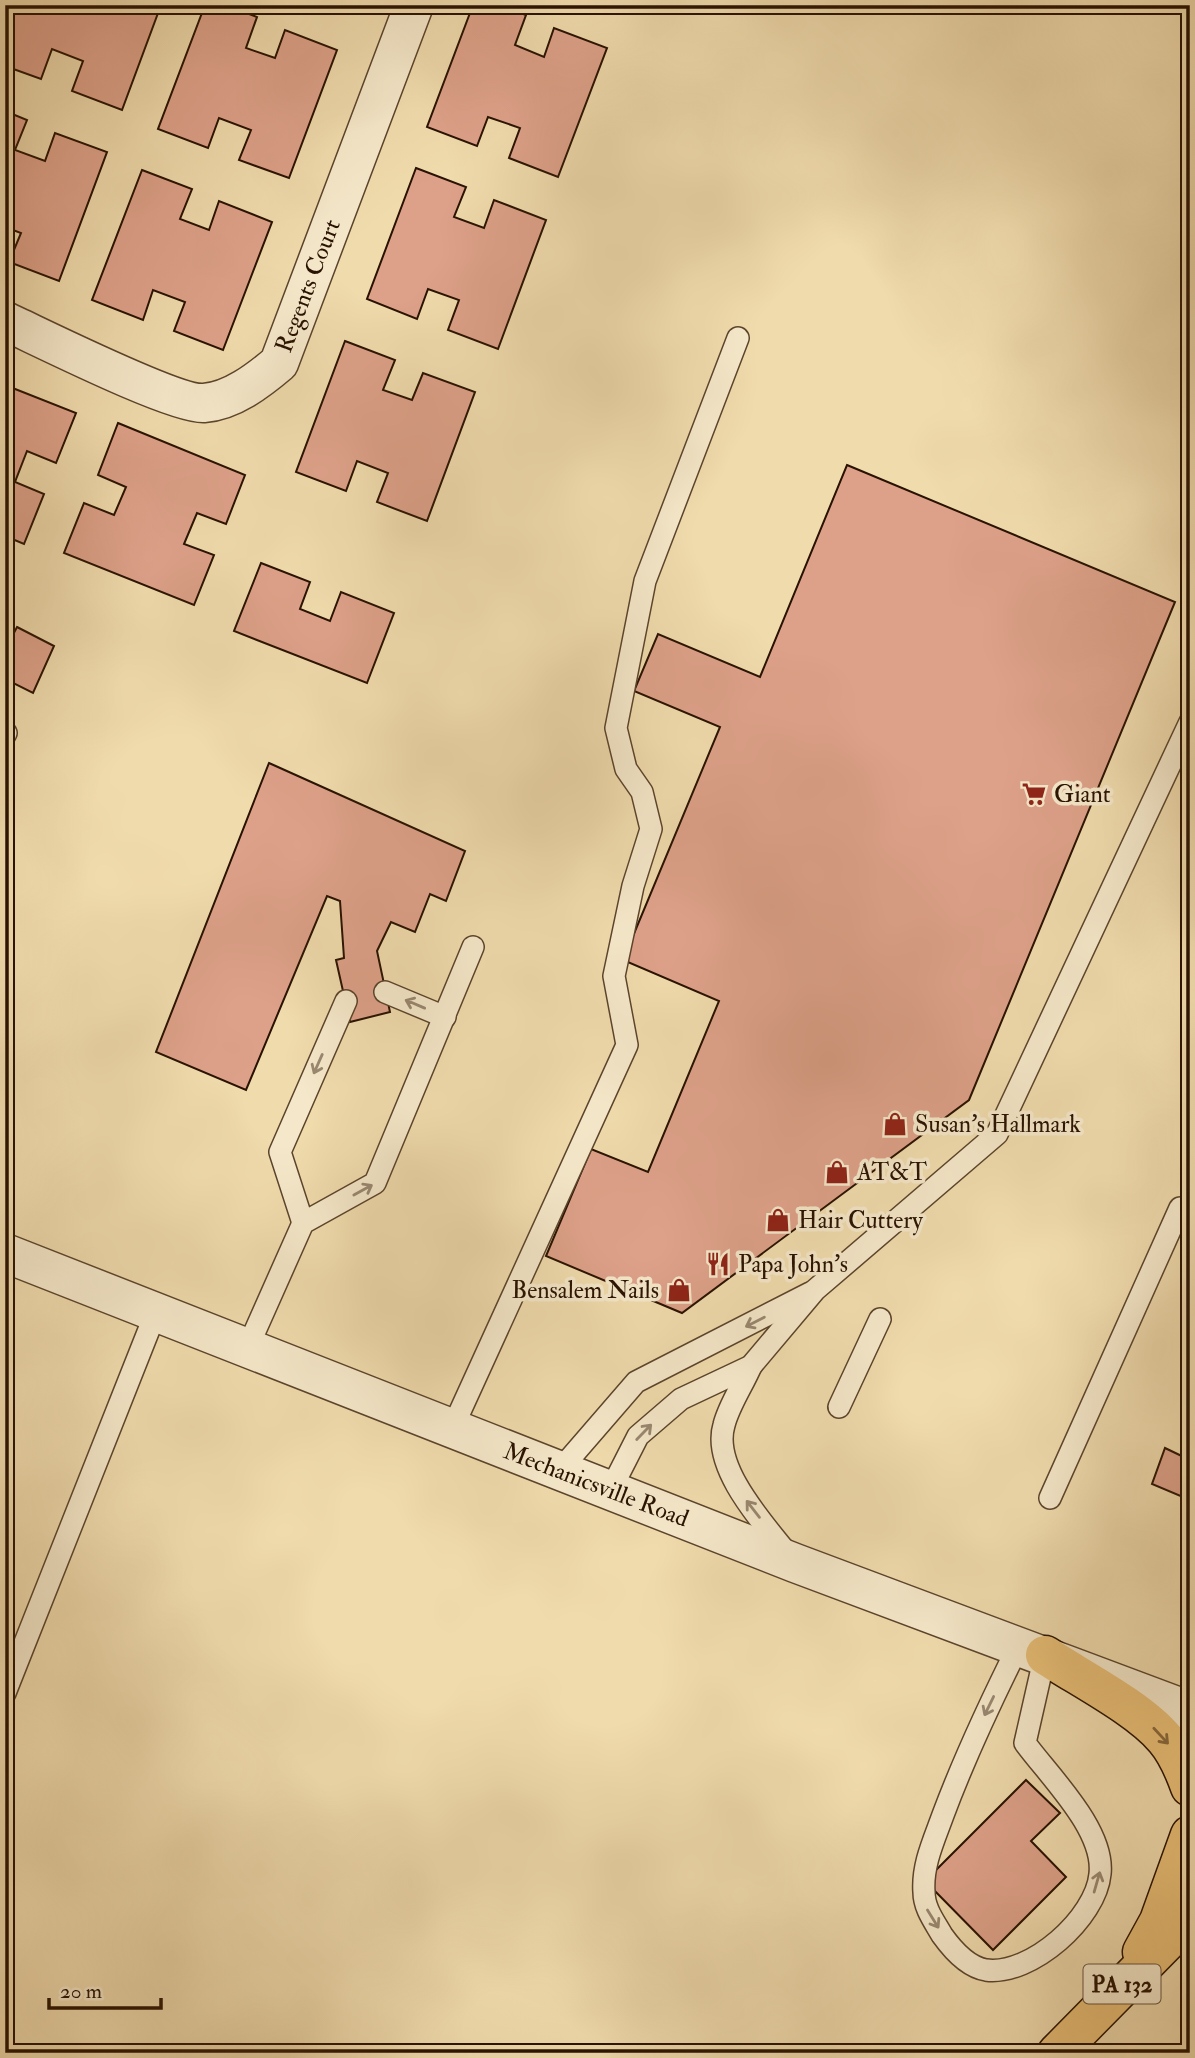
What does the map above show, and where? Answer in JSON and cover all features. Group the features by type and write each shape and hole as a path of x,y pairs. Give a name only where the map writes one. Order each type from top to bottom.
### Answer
{"main road":[{"path":"1032,1650 1143,1719 1165,1738 1181,1763 1190,1787"},
{"path":"1129,1978 1159,1920 1190,1835"},
{"name":"PA 132","path":"1057,2053 1190,1919"}],"street":[{"name":"Regents Court","path":"5,321 163,391 203,403 230,395 257,381 279,363 414,5"},
{"name":"Mechanicsville Road","path":"5,1254 795,1563 1190,1711"}],"lane":[{"path":"452,1429 627,1045 614,976 633,886 651,829 642,792 626,769 616,728 645,581 738,338"},
{"path":"795,1563 746,1502 731,1472 723,1442 723,1426 751,1366 815,1290 997,1134 1190,722"},
{"path":"247,1349 303,1223 375,1183 473,947"},
{"path":"385,992 445,1017"},
{"path":"303,1223 280,1153 346,1001"},
{"path":"1050,1498 1180,1208"},
{"path":"559,1471 636,1382 815,1290"},
{"path":"5,1693 156,1312"},
{"path":"839,1407 880,1319"},
{"path":"610,1491 638,1436 681,1399 751,1366"},
{"path":"1032,1650 1025,1743 1067,1796 1091,1833 1100,1874 1094,1892 1074,1928 1053,1946 1016,1966 984,1970 953,1952 926,1909 923,1892 926,1863 966,1753 1032,1650"}],"building":[{"path":"12,5 161,5 122,110 72,91 83,61 52,49 41,79 5,66 5,23"},
{"path":"205,5 226,5 257,17 246,48 275,58 285,30 337,50 289,178 239,160 251,130 219,118 208,148 158,129"},
{"path":"473,5 500,5 526,15 515,45 544,57 554,28 607,48 558,177 509,158 520,128 488,117 477,146 427,127"},
{"path":"5,111 27,120 15,150 45,161 55,133 107,152 59,281 9,262 21,233 5,227"},
{"path":"416,168 466,187 454,217 484,228 494,200 546,220 498,349 448,330 459,300 428,289 417,319 367,299"},
{"path":"142,170 192,189 180,219 209,230 219,201 272,222 223,350 174,331 185,302 153,290 143,320 92,300"},
{"path":"345,341 395,360 383,390 412,400 423,373 475,392 427,521 377,502 388,473 357,461 346,491 296,472"},
{"path":"5,385 76,413 56,463 27,451 15,482 44,494 24,544 5,536"},
{"path":"118,423 245,475 226,524 197,513 184,544 214,555 194,605 64,553 84,503 114,515 126,487 98,475"},
{"path":"847,465 1175,602 969,1100 682,1313 546,1256 591,1149 648,1172 719,1001 623,960 720,727 634,691 658,634 760,677"},
{"path":"261,563 310,582 300,609 330,621 341,592 394,613 367,683 234,631"},
{"path":"17,627 54,646 33,693 5,679 5,650"},
{"path":"269,763 465,851 446,901 430,894 415,932 391,922 377,951 390,1012 350,1022 336,960 344,958 340,901 327,896 246,1090 156,1052"},
{"path":"1165,1448 1190,1460 1190,1500 1152,1484"},
{"path":"1026,1780 1060,1813 1031,1841 1066,1877 993,1950 925,1881"}],"place":[{"name":"Giant","path":"1034,794"},
{"name":"Susan's Hallmark","path":"895,1124"},
{"name":"AT&T","path":"837,1172"},
{"name":"Hair Cuttery","path":"778,1220"},
{"name":"Papa John's","path":"718,1264"},
{"name":"Bensalem Nails","path":"679,1290"}]}
